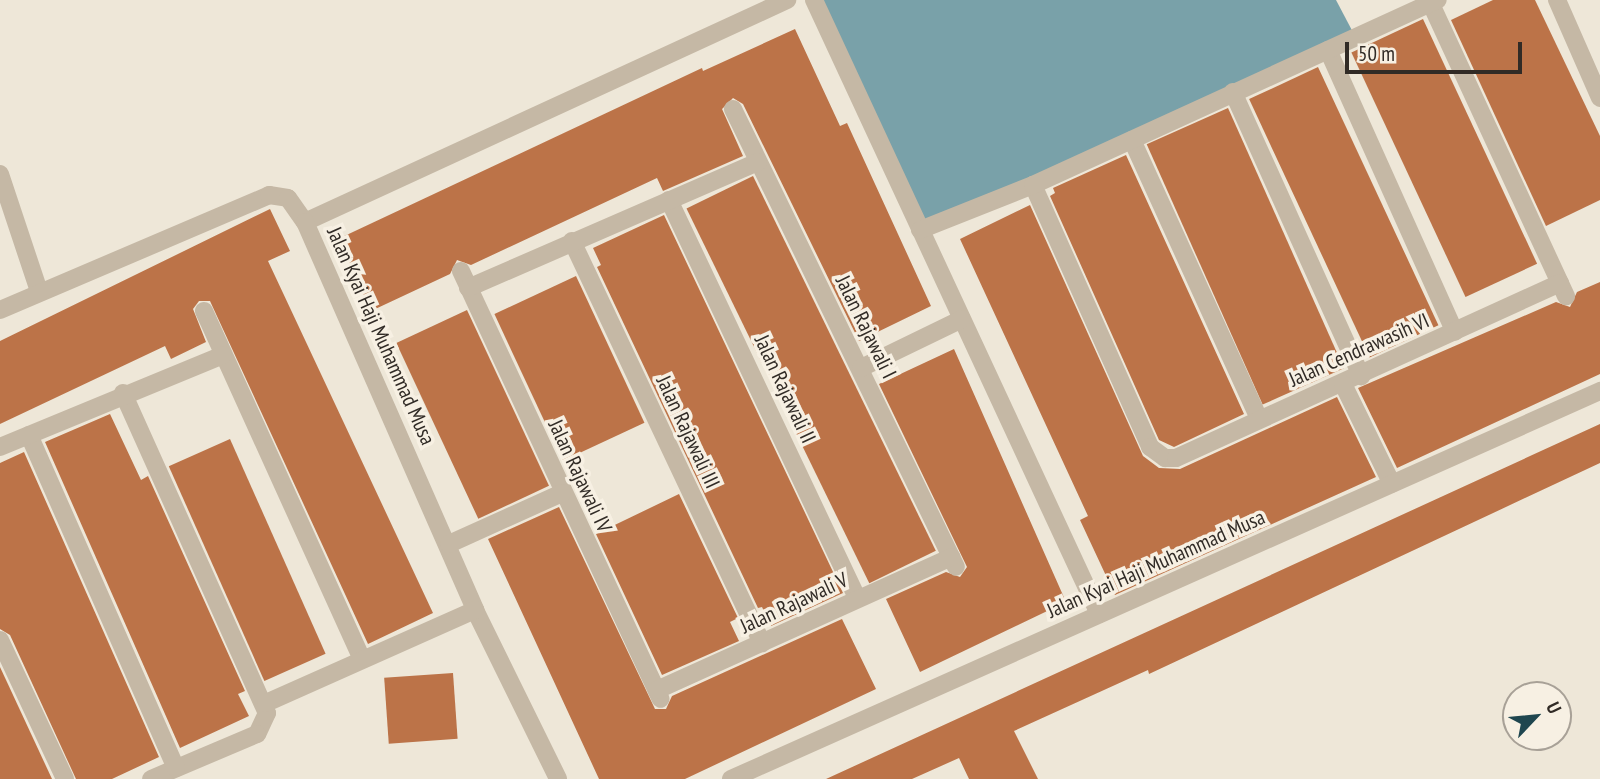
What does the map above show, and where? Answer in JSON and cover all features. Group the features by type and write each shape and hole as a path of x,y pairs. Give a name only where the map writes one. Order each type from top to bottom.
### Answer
{"street":[{"path":"305,222 787,0"},
{"path":"814,0 1099,614"},
{"path":"1557,0 1600,98"},
{"path":"920,230 1033,185 1435,2"},
{"name":"Jalan Cendrawasih VI","path":"1033,185 1150,447 1164,458 1176,458 1455,332 1563,290 1435,2"},
{"path":"1328,50 1455,332"},
{"path":"1233,92 1361,376"},
{"name":"Jalan Rajawali I","path":"733,109 953,562"},
{"path":"1132,140 1259,419"},
{"path":"468,288 758,162"},
{"path":"0,174 39,291"},
{"name":"Jalan Kyai Haji Muhammad Musa","path":"0,310 39,291 269,195 288,198 305,222 449,544 475,610 558,779"},
{"name":"Jalan Rajawali II","path":"669,200 858,599"},
{"name":"Jalan Rajawali III","path":"572,241 762,643"},
{"name":"Jalan Rajawali IV","path":"461,271 562,493 659,695"},
{"path":"204,312 361,657"},
{"path":"861,368 962,319"},
{"path":"0,447 124,393 223,355"},
{"path":"1343,384 1392,484"},
{"name":"Jalan Kyai Haji Muhammad Musa","path":"731,779 1600,391"},
{"path":"124,393 266,703 266,723 257,734 151,779"},
{"path":"29,435 176,768"},
{"path":"449,544 562,493"},
{"name":"Jalan Rajawali V","path":"659,695 858,599 953,562"},
{"path":"266,703 361,657 475,610"},
{"path":"0,639 65,779"}],"water":[{"path":"814,0 1336,0 1356,38 920,230"}],"building":[{"path":"1493,0 1535,0 1600,136 1600,200 1546,226 1451,20"},
{"path":"1423,19 1537,264 1466,297 1351,52"},
{"path":"795,29 840,126 847,123 931,306 859,341 743,104 733,98 722,109 743,156 663,191 657,178 471,265 457,260 450,274 371,311 338,239 702,68 703,71"},
{"path":"1318,67 1438,325 1370,357 1249,99"},
{"path":"1228,108 1344,368 1263,405 1147,144"},
{"path":"1126,155 1244,414 1174,447 1159,440 1050,196 1055,193 1053,188"},
{"path":"753,176 936,551 869,583 686,208"},
{"path":"1030,205 1143,456 1159,468 1180,469 1337,397 1376,477 1115,595 1080,520 1088,516 960,239"},
{"path":"270,209 290,251 268,261 433,613 368,644 210,301 199,301 193,309 206,342 171,359 165,346 0,424 0,341"},
{"path":"664,215 843,593 771,626 762,607 758,608 597,267 601,265 593,248"},
{"path":"576,276 644,423 563,461 494,314"},
{"path":"1600,282 1600,374 1397,468 1358,388 1556,302 1570,307 1577,292"},
{"path":"467,310 549,486 478,519 396,343"},
{"path":"954,349 1066,602 920,672 886,599 946,572 960,577 967,567 879,384"},
{"path":"110,414 141,480 148,476 245,691 238,694 249,716 180,748 45,442"},
{"path":"1600,424 1600,463 1149,674 1148,670 1014,731 1038,779 969,779 959,758 912,779 826,779"},
{"path":"230,439 326,654 264,681 169,466"},
{"path":"24,452 159,757 112,779 76,779 10,635 0,629 0,463"},
{"path":"679,494 738,618 730,622 739,641 662,675 596,534"},
{"path":"559,507 655,709 666,709 672,696 842,619 876,689 685,779 599,779 488,539"},
{"path":"0,667 52,779 0,779"},
{"path":"453,673 458,739 389,744 384,678"}]}
